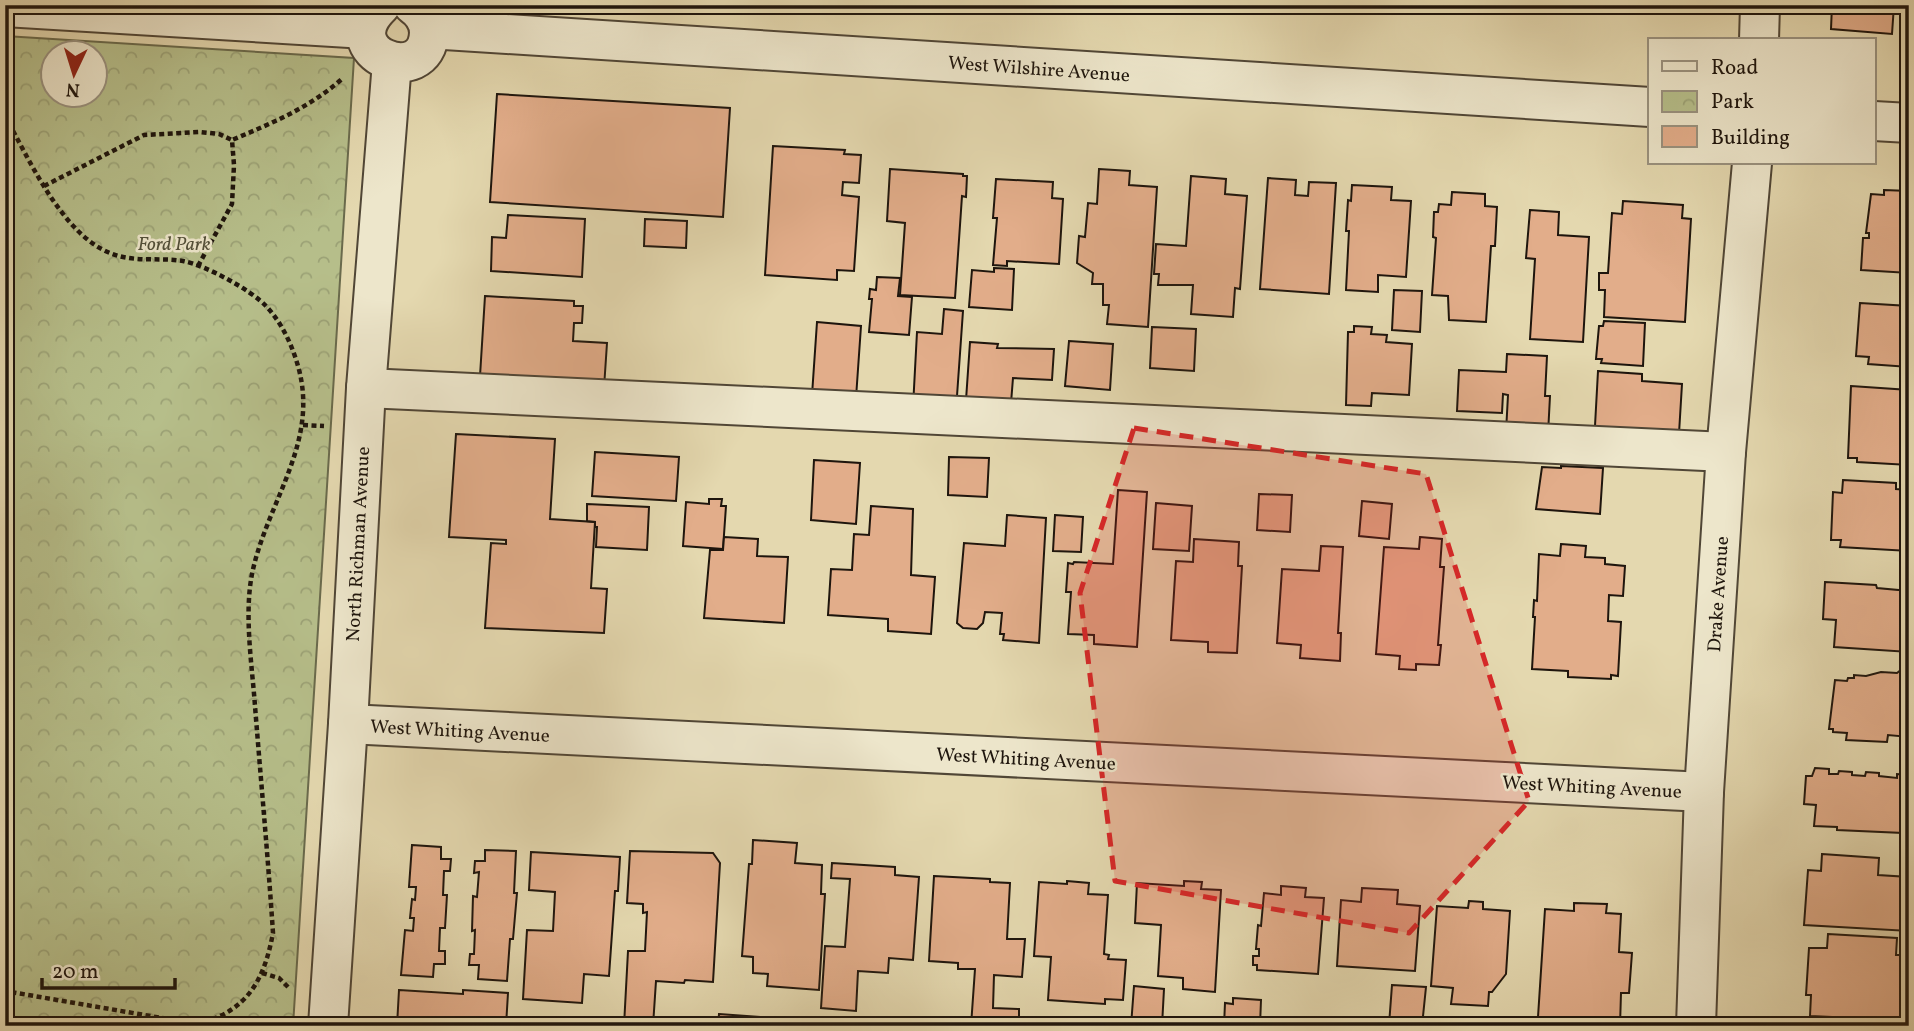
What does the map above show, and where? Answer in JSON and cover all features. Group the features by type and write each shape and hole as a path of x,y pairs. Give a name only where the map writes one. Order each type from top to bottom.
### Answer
{"street":[{"path":"1759,38 1760,5"},
{"path":"5,7 373,17 371,48 378,56 391,62 407,62 416,57 428,40 421,17"},
{"name":"West Wilshire Avenue","path":"421,17 1648,107"},
{"name":"North Richman Avenue","path":"328,1026 366,388 391,62"},
{"path":"1876,121 1909,123"},
{"name":"Drake Avenue","path":"1696,1026 1704,792 1726,452 1752,164"},
{"path":"366,388 1726,452"},
{"name":"West Whiting Avenue","path":"348,724 1704,792"}],"path":[{"path":"44,186 144,135 200,132 219,134 232,140 289,116 325,94 346,77"},
{"path":"5,116 53,203 72,223 108,252 134,259 183,261 198,266 232,282 266,305 291,343 303,382 305,400 299,447 270,516 252,575 249,636 273,933 268,962 243,1000 217,1018 191,1023 5,991"},
{"path":"198,266 232,204 232,140"},
{"path":"262,973 279,978 288,985 288,993"}],"highlighted area":[{"path":"1134,428 1426,474 1529,801 1409,933 1115,881 1080,593"}],"green space":[{"name":"Ford Park","path":"5,36 38,38 38,108 108,108 108,42 354,58 293,1026 5,1026"}],"building":[{"path":"1832,5 1894,5 1892,34 1831,29"},
{"path":"497,94 730,108 723,217 490,202"},
{"path":"773,146 845,150 844,154 861,155 859,183 843,182 842,195 859,197 854,271 837,270 837,280 765,275"},
{"path":"890,169 967,176 966,197 962,196 955,298 900,295 905,223 887,221"},
{"path":"1099,169 1130,171 1129,185 1157,187 1148,327 1107,324 1109,305 1103,305 1103,284 1092,284 1093,273 1077,263 1079,236 1085,237 1088,203 1097,204"},
{"path":"1191,176 1226,179 1225,194 1247,196 1240,289 1235,288 1233,317 1191,314 1193,285 1158,285 1159,274 1154,274 1156,244 1186,246"},
{"path":"1268,178 1296,180 1295,195 1308,196 1309,182 1336,183 1329,294 1260,289"},
{"path":"996,179 1053,182 1052,198 1063,199 1059,264 1007,261 1007,266 993,265 997,218 993,218"},
{"path":"1352,185 1392,187 1391,200 1411,201 1406,277 1378,275 1378,292 1346,290 1349,231 1346,231"},
{"path":"1884,190 1909,191 1909,273 1861,270 1863,238 1869,238 1869,233 1866,233 1871,194 1884,195"},
{"path":"1452,192 1485,194 1485,206 1497,207 1495,246 1491,246 1486,322 1449,320 1448,296 1432,295 1436,238 1433,237 1434,212 1438,212 1439,204 1451,205"},
{"path":"1623,201 1683,205 1682,218 1691,219 1685,322 1604,317 1605,290 1599,290 1599,273 1608,273 1612,213 1622,214"},
{"path":"1530,210 1559,212 1558,235 1589,237 1583,342 1530,339 1535,259 1526,258"},
{"path":"508,215 585,219 582,277 491,271 492,237 506,238"},
{"path":"645,219 687,221 686,248 644,246"},
{"path":"994,268 1014,269 1012,310 969,307 972,270 994,272"},
{"path":"877,277 900,278 898,296 912,297 909,335 869,332 872,299 869,299 870,289 876,290"},
{"path":"1394,290 1422,291 1420,332 1392,330"},
{"path":"485,296 574,301 574,306 583,306 582,323 574,323 573,341 607,343 604,388 480,376"},
{"path":"1860,303 1909,306 1909,367 1868,364 1869,357 1856,356"},
{"path":"944,309 963,311 956,410 913,407 917,332 942,334"},
{"path":"1604,321 1645,323 1643,366 1601,363 1602,359 1596,359 1599,326 1603,326"},
{"path":"817,322 861,326 856,398 812,395"},
{"path":"1354,326 1372,327 1371,334 1387,335 1386,342 1412,344 1409,395 1372,393 1371,406 1346,405 1348,332 1354,332"},
{"path":"1152,327 1196,329 1194,371 1150,368"},
{"path":"1069,341 1113,344 1110,390 1065,386"},
{"path":"970,342 998,344 997,348 1054,349 1052,380 1013,378 1011,403 966,400"},
{"path":"1507,354 1547,356 1545,396 1550,396 1548,434 1506,432 1508,395 1503,394 1502,413 1457,411 1459,370 1506,372"},
{"path":"1598,371 1642,374 1642,381 1682,384 1678,450 1594,444"},
{"path":"1851,386 1909,390 1909,465 1857,462 1857,458 1848,458"},
{"path":"456,434 555,439 550,519 595,522 591,588 607,589 604,633 485,628 491,543 506,544 506,540 449,537"},
{"path":"595,452 679,457 676,501 592,496"},
{"path":"949,457 989,458 987,497 948,495"},
{"path":"814,460 860,463 856,524 811,520"},
{"path":"1542,467 1603,468 1600,514 1536,509"},
{"path":"1843,480 1896,483 1896,489 1909,490 1909,551 1840,547 1841,540 1831,540 1833,492 1842,493"},
{"path":"1118,490 1147,492 1137,647 1094,644 1094,635 1068,634 1071,592 1066,592 1068,563 1113,564"},
{"path":"1259,494 1292,495 1290,532 1257,530"},
{"path":"709,499 722,499 721,506 726,506 723,549 683,546 686,502 709,504"},
{"path":"1362,501 1392,504 1389,539 1359,536"},
{"path":"1156,503 1192,506 1189,551 1153,549"},
{"path":"587,504 649,507 647,550 596,547 597,527 595,522 587,521"},
{"path":"871,506 913,509 911,575 935,577 931,634 888,631 888,619 828,615 831,569 852,570 854,534 869,535"},
{"path":"1007,515 1046,518 1039,643 1003,640 1004,634 1000,634 1002,613 985,612 983,623 977,629 963,628 957,623 964,543 1005,546"},
{"path":"1055,515 1083,517 1081,552 1053,551"},
{"path":"724,537 758,539 757,556 788,557 784,623 704,618 710,550 723,550"},
{"path":"1420,537 1442,539 1440,567 1444,567 1439,665 1416,664 1416,670 1399,669 1400,656 1376,654 1384,547 1419,549"},
{"path":"1194,539 1239,542 1238,566 1242,566 1237,653 1208,652 1208,642 1171,640 1176,561 1193,562"},
{"path":"1561,544 1586,546 1585,557 1605,558 1605,564 1625,566 1623,596 1609,595 1608,621 1621,622 1618,676 1611,675 1611,679 1568,677 1568,671 1532,669 1534,600 1537,601 1539,554 1560,556"},
{"path":"1321,546 1343,547 1338,633 1341,633 1340,661 1300,658 1301,645 1277,643 1282,569 1319,571"},
{"path":"1825,582 1876,585 1877,588 1909,591 1909,652 1834,647 1836,620 1823,619"},
{"path":"1902,669 1909,669 1909,737 1888,735 1887,742 1846,740 1847,733 1829,729 1835,680 1847,681 1848,678 1854,678 1854,675 1897,673"},
{"path":"1815,768 1829,769 1829,774 1838,774 1839,771 1865,776 1866,772 1897,778 1897,774 1909,775 1909,840 1903,839 1903,833 1837,830 1837,827 1814,826 1816,805 1804,804 1806,776 1812,776"},
{"path":"753,840 797,843 795,863 822,865 821,894 825,894 819,990 767,986 768,974 753,973 753,957 742,956"},
{"path":"412,845 441,847 441,859 451,859 450,871 444,871 443,895 447,895 445,928 440,928 439,951 445,951 445,964 434,964 433,977 401,975 405,930 413,931 414,918 410,918 416,887 409,887"},
{"path":"485,850 516,851 514,893 517,893 507,981 478,979 479,965 469,965 470,954 474,954 473,896 477,897 479,872 474,873 475,861 485,861"},
{"path":"630,851 713,853 720,863 713,982 656,981 653,1026 624,1026 628,951 645,951 647,912 643,913 643,904 627,903"},
{"path":"531,852 620,857 609,976 584,974 582,1003 523,999 527,930 553,931 555,892 529,890"},
{"path":"1822,854 1879,858 1878,875 1909,877 1909,931 1804,925 1808,870 1821,871"},
{"path":"832,863 895,867 895,875 919,877 913,960 889,958 888,973 858,971 856,1011 821,1008 825,946 845,947 850,879 831,878"},
{"path":"934,876 990,879 990,882 1010,883 1007,939 1025,939 1022,977 994,975 993,1008 1019,1009 1019,1026 971,1026 975,969 958,969 958,963 929,961"},
{"path":"1067,881 1089,883 1088,894 1108,895 1104,954 1109,955 1108,959 1126,960 1123,1000 1105,999 1105,1004 1048,1000 1051,957 1034,956 1039,882 1067,884"},
{"path":"1184,881 1202,882 1201,889 1221,890 1215,992 1183,989 1183,978 1158,976 1161,925 1135,923 1137,883 1184,886"},
{"path":"1281,886 1306,888 1305,897 1324,898 1318,974 1257,970 1257,965 1253,965 1253,956 1259,956 1259,949 1256,949 1264,893 1281,895"},
{"path":"1362,888 1398,890 1397,904 1420,906 1415,971 1337,966 1341,900 1361,902"},
{"path":"1469,901 1483,902 1483,909 1510,911 1506,974 1492,992 1489,992 1488,1006 1451,1004 1453,988 1431,986 1437,906 1468,908"},
{"path":"1574,903 1607,904 1606,913 1621,914 1619,952 1632,953 1629,993 1621,993 1620,1026 1582,1026 1582,1020 1538,1017 1545,909 1574,911"},
{"path":"1828,934 1897,938 1896,955 1909,955 1909,1022 1870,1019 1869,1026 1849,1026 1830,1024 1831,1017 1810,1016 1811,995 1806,995 1809,948 1827,948"},
{"path":"1392,985 1426,987 1422,1026 1389,1025"},
{"path":"1134,986 1164,989 1162,1026 1131,1026"},
{"path":"399,990 463,994 463,990 508,993 506,1026 397,1026"},
{"path":"1233,998 1261,1000 1260,1026 1224,1026 1225,1003 1233,1004"},
{"path":"719,1014 774,1018 774,1026 718,1026"},
{"path":"1483,1018 1525,1021 1525,1026 1483,1026"}]}
